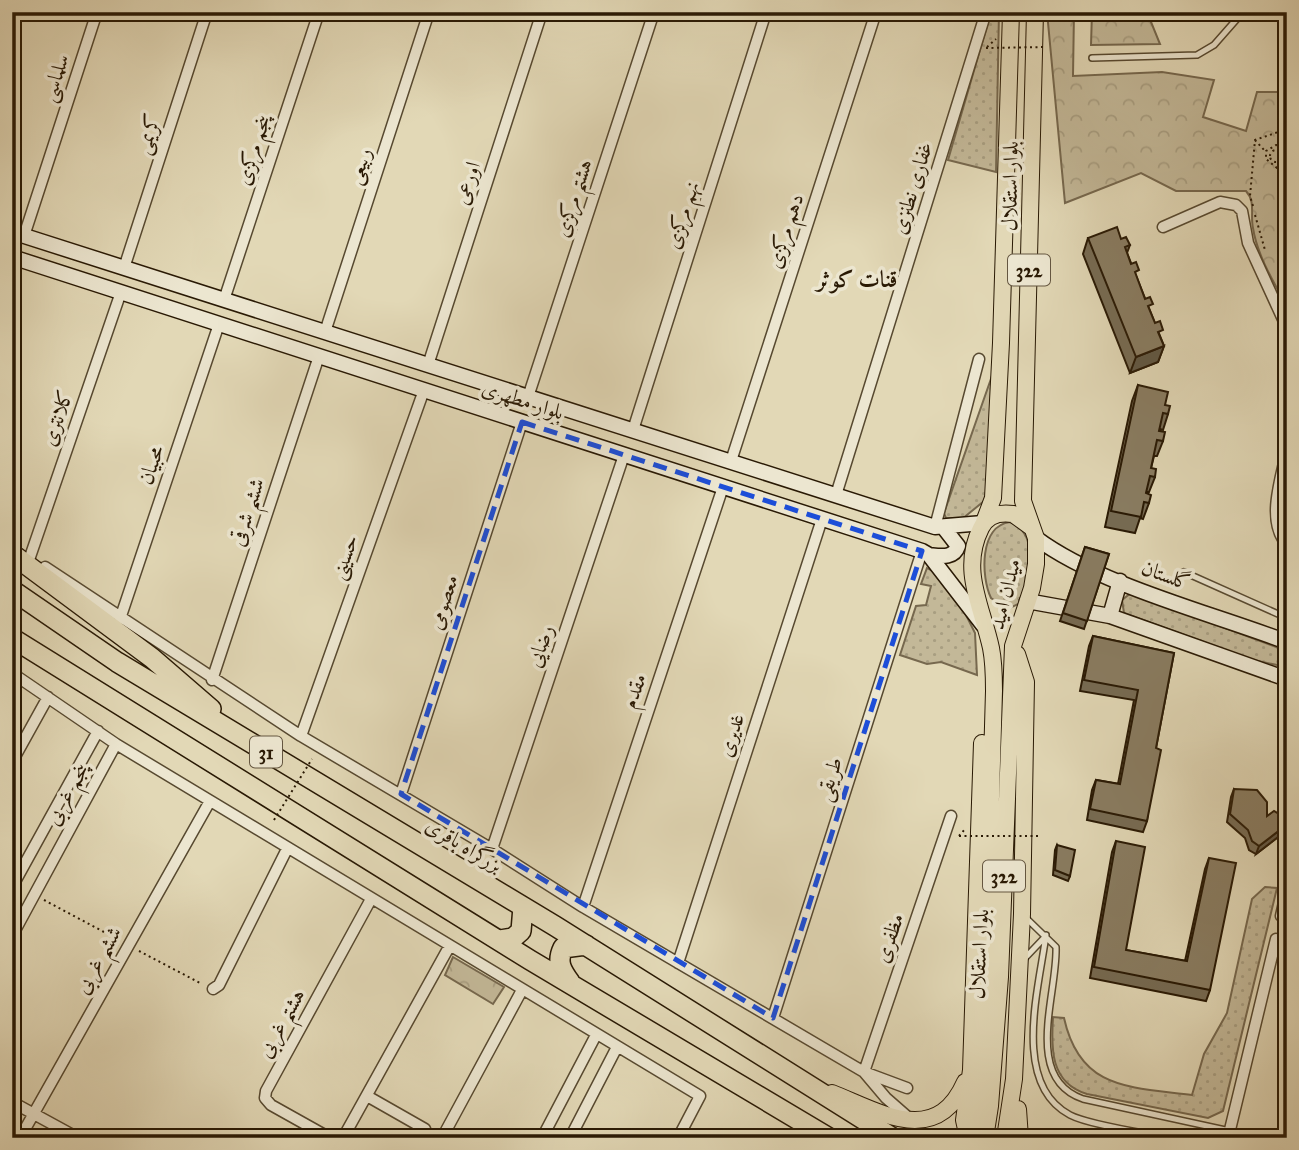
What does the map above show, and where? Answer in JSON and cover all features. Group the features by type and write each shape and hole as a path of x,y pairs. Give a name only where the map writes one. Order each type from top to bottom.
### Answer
{"highway":[{"path":"21,555 152,658 237,733"},
{"name":"بزرگراه باقری","path":"12,590 117,662 586,945 893,1138"},
{"name":"31","path":"12,638 499,940 829,1138"},
{"path":"499,940 513,938 521,931 523,907"},
{"path":"570,982 561,969 559,956 563,948 586,945"}],"main road":[{"name":"بلوار استقلال","path":"983,523 993,498 1011,12"},
{"name":"بلوار استقلال","path":"1033,533 1023,501 1035,12"},
{"name":"بلوار مطهری","path":"18,234 940,527"},
{"name":"بلوار مطهری","path":"15,258 925,553"},
{"path":"996,439 1000,457 1008,462 1018,462 1024,452"},
{"path":"940,527 983,523 992,516 1008,513 1020,517 1033,533"},
{"name":"میدان امید","path":"983,523 973,550 971,577 989,639"},
{"path":"925,553 951,555 956,551 958,546 955,538 940,527"},
{"name":"میدان امید","path":"1013,646 1036,564 1033,533"},
{"name":"گلستان","path":"1033,533 1057,552 1120,582 1287,642"},
{"path":"925,553 989,639 977,839 971,1070 964,1120 971,1138"},
{"path":"1110,616 1120,582"},
{"path":"1027,601 1110,616 1287,679"},
{"name":"بلوار استقلال","path":"985,1138 986,974 994,691 989,639"},
{"name":"بلوار استقلال","path":"971,1138 985,1105 1000,977 1013,646"},
{"path":"1004,1138 1012,1111 1022,914 1026,682 1013,646"},
{"path":"811,1084 900,1120 913,1121 927,1119 947,1110 959,1097 971,1070"},
{"path":"1014,1079 1020,1138"}],"street":[{"name":"سلماسی","path":"18,234 97,12"},
{"name":"کریمی","path":"124,268 207,12"},
{"name":"پنجم مرکزی","path":"224,300 318,12"},
{"name":"ربیعی","path":"325,332 429,12"},
{"name":"اورعی","path":"428,365 542,12"},
{"name":"هشتم مرکزی","path":"528,397 654,12"},
{"name":"نهم مرکزی","path":"633,430 766,12"},
{"name":"دهم مرکزی","path":"731,461 876,12"},
{"name":"غفاری نطنزی","path":"836,495 986,12"},
{"path":"1163,227 1220,202 1236,205 1245,218 1248,243 1287,328"},
{"path":"12,278 15,258"},
{"name":"کلانتری","path":"21,555 121,292"},
{"name":"محبیان","path":"120,619 219,324"},
{"name":"ششم شرقی","path":"212,680 319,356"},
{"path":"940,527 979,359"},
{"name":"حسینی","path":"301,736 424,390"},
{"name":"معصومی","path":"401,793 522,422"},
{"path":"1287,449 1276,508 1281,538 1287,545"},
{"name":"رضایی","path":"492,849 624,455"},
{"name":"مقدم","path":"583,907 723,487"},
{"name":"غدیری","path":"678,963 822,519"},
{"path":"12,544 21,555 301,736 401,793 583,907 864,1072 907,1088"},
{"name":"طریقی","path":"773,1018 925,553"},
{"path":"12,673 116,744 700,1096 678,1138"},
{"path":"12,762 48,697"},
{"name":"پنجم غربی","path":"13,885 98,731"},
{"name":"پنجم غربی","path":"12,936 116,744"},
{"name":"ششم غربی","path":"20,1138 210,801"},
{"name":"مظفری","path":"864,1072 951,816"},
{"path":"213,989 219,985 287,849"},
{"path":"13,885 34,895"},
{"path":"1284,917 1287,889"},
{"name":"هشتم غربی","path":"330,1138 271,1105 265,1098 266,1091 371,899"},
{"path":"1229,1134 1276,939 1287,942"},
{"path":"344,1138 449,947"},
{"path":"442,1138 522,990"},
{"path":"542,1138 596,1035"},
{"path":"570,1138 617,1047"},
{"path":"864,1072 886,1098 913,1121"},
{"path":"367,1096 425,1129"},
{"path":"12,1102 78,1138"}],"lane":[{"path":"1092,58 1197,55 1207,51 1243,12"},
{"path":"1184,572 1287,618"},
{"path":"1022,914 1053,941 1057,952 1047,1043 1049,1061 1059,1081 1068,1091 1083,1099 1229,1134"},
{"path":"1018,965 1046,935"},
{"path":"1046,935 1032,1040 1034,1065 1043,1088 1071,1116 1170,1138"}],"path":[{"path":"986,48 1046,47"},
{"path":"1255,139 1287,129"},
{"path":"1255,139 1266,151 1269,164 1277,168 1287,166"},
{"path":"1255,139 1250,196 1266,257"},
{"path":"1266,151 1276,145 1287,150"},
{"path":"274,820 312,759"},
{"path":"959,836 1039,836"},
{"path":"34,895 213,989"}],"highlighted area":[{"path":"522,422 922,551 773,1018 401,794"}],"green space":[{"path":"991,12 999,12 996,172 948,160"},
{"path":"1047,12 1074,12 1073,76 1162,72 1214,80 1203,117 1246,131 1257,92 1287,92 1287,306 1258,248 1252,223 1251,200 1246,191 1176,191 1141,173 1065,203"},
{"path":"1092,12 1147,12 1160,44 1091,45"},
{"path":"993,373 989,497 962,519 946,518 944,513"},
{"path":"1010,522 1020,528 1026,537 1030,558 1020,603 1008,609 991,598 984,566 988,542 993,533"},
{"path":"927,568 934,572 964,611 975,633 977,675 941,662 927,664 900,655 916,606 926,605 931,586 921,584"},
{"path":"1131,593 1287,651 1287,667 1253,660 1124,613 1122,600"},
{"path":"1265,887 1277,888 1223,1111 1208,1118 1087,1094 1066,1082 1055,1063 1053,1017 1064,1018 1072,1042 1082,1059 1095,1072 1128,1086 1192,1095 1204,1054 1227,1013 1252,899"},
{"path":"453,957 504,987 493,1004 445,975"}],"building":[{"path":"1117,227 1121,239 1126,237 1130,245 1125,247 1131,264 1136,262 1139,270 1135,272 1145,299 1150,297 1153,304 1148,306 1155,323 1160,321 1163,330 1158,332 1164,346 1136,357 1088,238"},
{"path":"1138,385 1168,392 1165,405 1170,406 1168,414 1163,413 1159,431 1165,432 1163,441 1157,440 1151,468 1156,469 1155,477 1150,476 1146,493 1151,495 1149,503 1144,502 1141,517 1111,511"},
{"path":"1085,547 1109,554 1087,621 1063,613"},
{"path":"1093,636 1174,653 1156,748 1161,750 1147,821 1090,809 1096,780 1120,784 1138,690 1084,680"},
{"path":"1234,789 1257,790 1267,802 1267,816 1274,811 1282,816 1285,826 1259,846 1252,841 1248,830 1230,814"},
{"path":"1116,841 1145,847 1126,950 1187,961 1209,858 1236,863 1210,990 1094,967"},
{"path":"1057,845 1075,850 1070,876 1055,870"}],"district":[{"name":"قنات کوثر","path":"857,279"}]}
